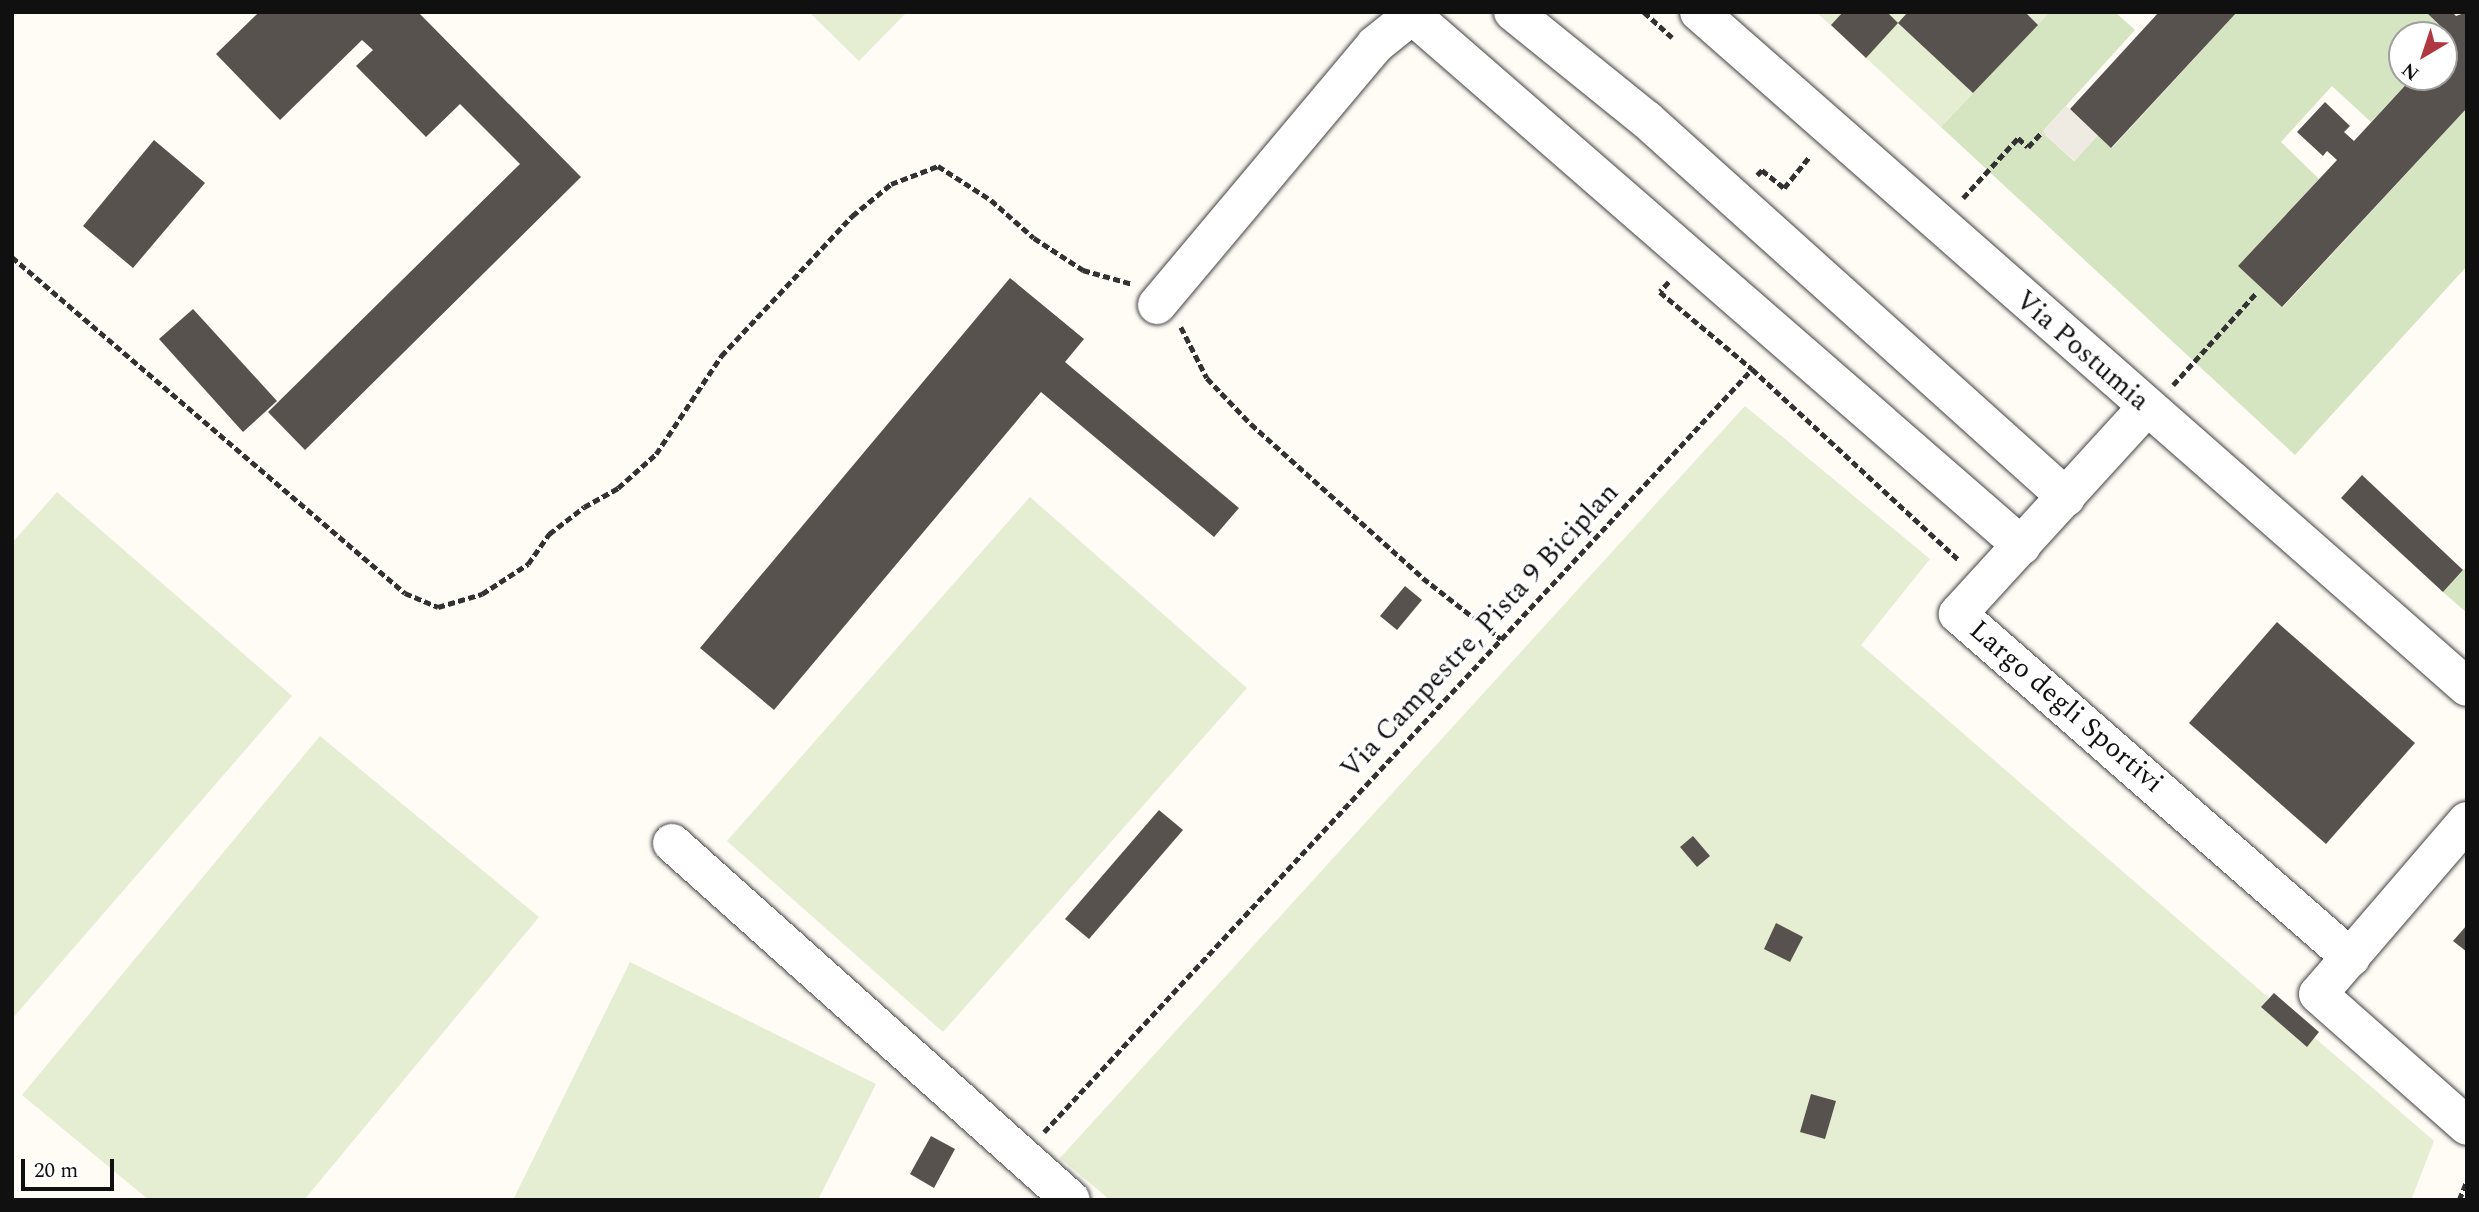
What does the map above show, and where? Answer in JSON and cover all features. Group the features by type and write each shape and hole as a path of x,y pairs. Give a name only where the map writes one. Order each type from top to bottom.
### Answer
{"street":[{"path":"1513,12 1647,120 2066,497"},
{"name":"Via Postumia","path":"1699,12 1939,225 2156,400 2467,687"},
{"path":"1157,305 1375,45 1415,14 2022,546"},
{"name":"Largo degli Sportivi","path":"2156,400 1958,614 2351,958"},
{"path":"2467,821 2318,994 2467,1126"},
{"path":"672,843 1071,1200"}],"path":[{"path":"1939,225 2018,138 2028,147 2042,132"},
{"path":"12,257 405,593 438,607 482,594 528,564 550,534 584,507 618,488 656,454 721,356 852,216 891,184 938,166 991,200 1034,238 1083,270 1128,281 1157,305 1179,324 1207,378 1251,424 1423,578 1501,639"},
{"path":"2156,400 2256,293"},
{"name":"Via Campestre, Pista 9 Biciplan","path":"1021,1157 1752,369 1986,586"},
{"path":"2459,1200 2467,1180"}],"green space":[{"path":"809,12 907,12 859,61"},
{"path":"1816,12 2050,12 1941,127"},
{"path":"2049,12 2115,12 2135,30 2042,132 2074,161 2098,135 2112,148 2237,12 2426,12 2435,21 2388,21 2388,91 2400,91 2371,122 2332,86 2281,142 2319,179 2238,266 2283,307 2467,108 2467,266 2295,455 1941,127"},
{"path":"1745,406 1930,559 1861,645 2434,1141 2411,1200 1110,1200 1060,1158"},
{"path":"57,492 292,696 12,1019 12,543"},
{"path":"1030,497 1247,688 943,1032 727,841"},
{"path":"2467,566 2467,613 2443,592"},
{"path":"320,736 539,917 304,1200 149,1200 22,1095"},
{"path":"630,962 876,1084 818,1200 513,1200"}],"shaded area":[{"path":"2066,106 2098,135 2075,161 2042,132"}],"building":[{"path":"259,12 418,12 581,177 305,450 268,412 520,164 460,104 426,137 356,66 373,50 362,40 280,120 216,54"},
{"path":"1843,12 1887,12 1898,23 1866,58 1831,25"},
{"path":"1908,12 2025,12 2038,25 1973,93 1898,23"},
{"path":"2159,12 2237,12 2111,148 2070,109"},
{"path":"2426,12 2452,12 2456,16 2467,12 2467,108 2282,307 2238,266 2337,160 2327,151 2323,156 2297,132 2325,102 2350,126 2344,132 2354,141 2400,91 2458,91 2458,21 2435,21"},
{"path":"154,140 205,183 133,268 83,226"},
{"path":"1010,278 1084,339 1065,362 1239,508 1214,537 1041,392 774,710 700,648"},
{"path":"193,309 277,401 243,432 159,339"},
{"path":"2362,475 2463,570 2443,592 2341,498"},
{"path":"1405,586 1422,600 1397,630 1380,616"},
{"path":"2277,622 2415,743 2326,844 2189,723"},
{"path":"1159,810 1183,830 1089,939 1065,919"},
{"path":"1693,836 1710,856 1697,867 1680,847"},
{"path":"1776,923 1803,937 1790,962 1764,949"},
{"path":"2467,925 2467,952 2453,941"},
{"path":"2274,993 2319,1032 2307,1047 2261,1007"},
{"path":"1811,1094 1836,1101 1825,1139 1800,1132"},
{"path":"931,1136 955,1149 934,1188 910,1174"}]}
